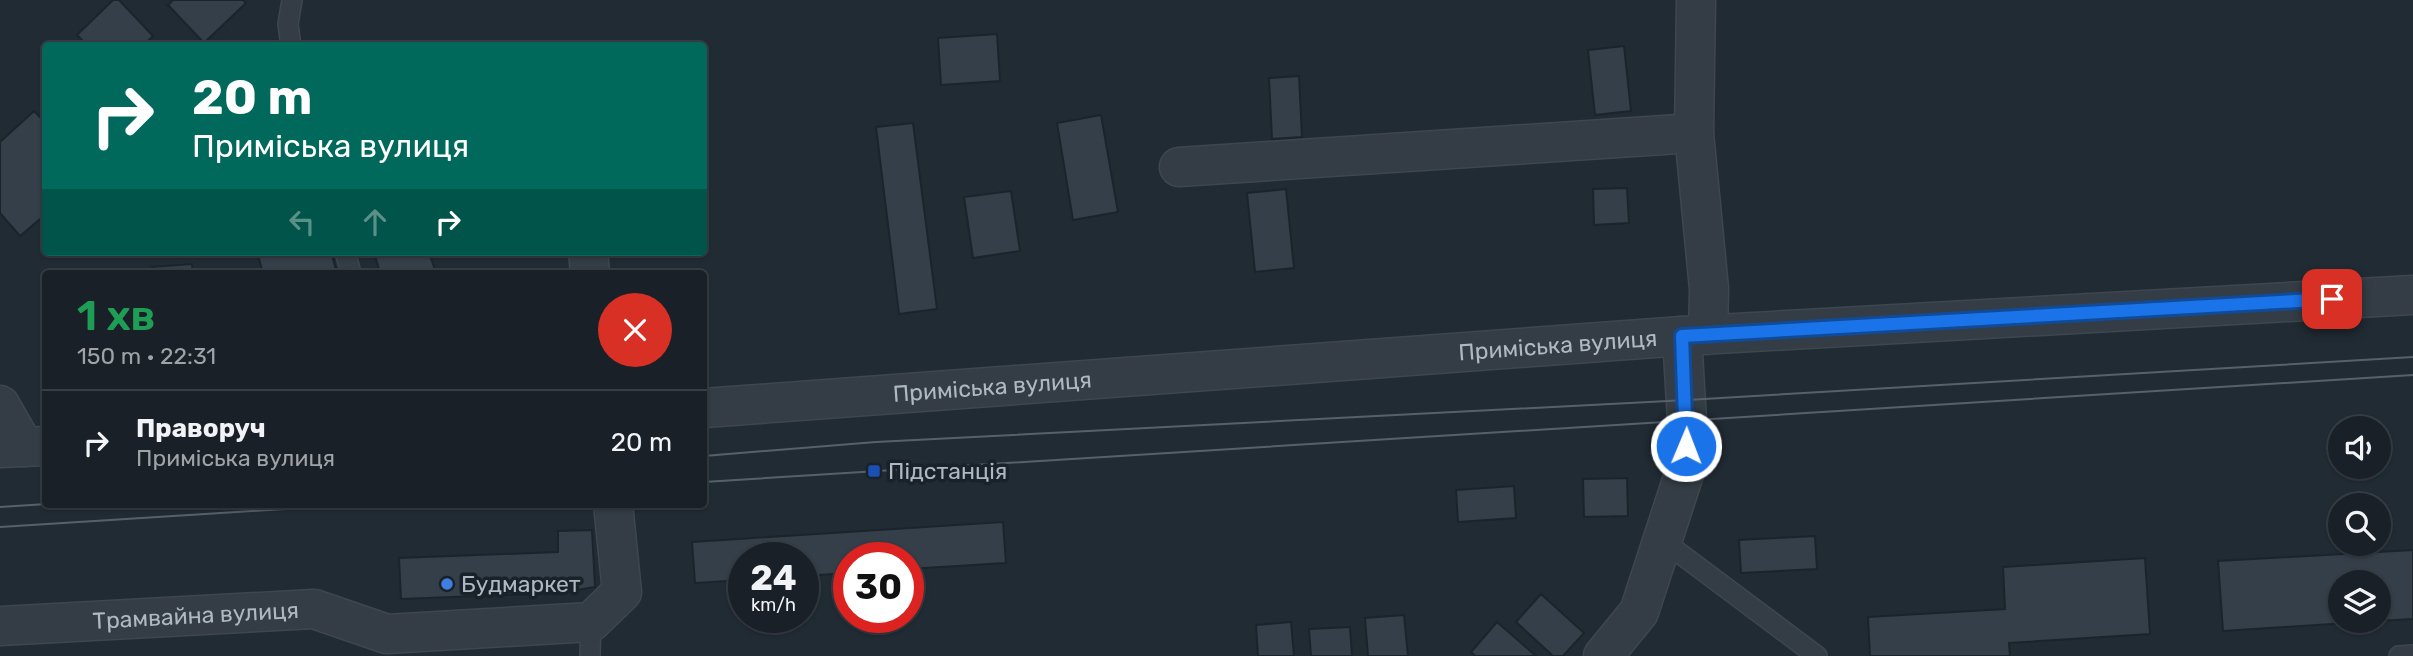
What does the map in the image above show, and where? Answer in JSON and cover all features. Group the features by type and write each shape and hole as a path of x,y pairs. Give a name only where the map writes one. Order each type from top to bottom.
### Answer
{"street":[{"path":"1603,656 1639,612 1685,471 1695,335 1709,289 1694,133 1696,0"},
{"path":"1179,167 1694,133"},
{"name":"Приміська вулиця","path":"707,408 1695,335 2413,295"},
{"path":"0,405 23,447"},
{"name":"Трамвайна вулиця","path":"0,626 314,609 387,634 590,639 622,592 613,508"}],"lane":[{"path":"290,42 288,24 292,0"},
{"path":"1662,540 1817,656"},
{"path":"2399,656 2413,655"}],"building":[{"path":"113,0 119,0 153,36 147,42 84,42 77,35"},
{"path":"173,0 243,0 246,3 205,42 168,5"},
{"path":"997,34 1000,81 941,85 938,38"},
{"path":"1624,46 1631,111 1595,115 1588,50"},
{"path":"1299,76 1302,137 1272,139 1269,78"},
{"path":"34,111 42,119 42,217 20,236 0,213 0,142"},
{"path":"1101,115 1118,212 1073,220 1057,123"},
{"path":"913,123 937,309 899,314 876,127"},
{"path":"1627,188 1629,223 1594,225 1593,189"},
{"path":"1286,189 1294,268 1255,272 1247,193"},
{"path":"1011,191 1020,251 973,258 964,197"},
{"path":"258,256 332,256 336,270 262,270"},
{"path":"375,256 430,256 435,270 379,270"},
{"path":"192,264 193,270 152,270 152,267"},
{"path":"1627,478 1628,516 1584,517 1583,479"},
{"path":"1514,486 1516,518 1458,522 1456,490"},
{"path":"1003,522 1006,563 924,568 924,542 833,542 833,574 819,575 819,542 728,542 728,581 695,583 692,542"},
{"path":"592,530 595,587 559,593 401,599 399,558 558,552 558,531"},
{"path":"1815,536 1817,569 1741,573 1739,540"},
{"path":"2413,550 2413,619 2391,620 2391,570 2328,570 2328,624 2223,631 2218,561 2328,555 2391,556 2391,551"},
{"path":"2145,558 2150,634 2009,643 2010,656 1870,656 1868,617 2005,609 2003,567"},
{"path":"1541,594 1584,633 1563,656 1553,656 1516,622"},
{"path":"1404,615 1408,656 1368,656 1365,618"},
{"path":"1291,622 1294,656 1258,656 1256,625"},
{"path":"1497,622 1536,656 1475,656 1471,652"},
{"path":"1350,627 1352,656 1311,656 1309,629"}],"tram line":[{"path":"707,456 876,442 1687,400 2413,357"},
{"path":"707,482 2413,375"},
{"path":"0,507 42,504"},
{"path":"0,527 302,508"}],"place":[{"name":"Підстанція","path":"874,471"},
{"name":"Будмаркет","path":"447,584"}],"route":[{"path":"1686,446 1687,400 1682,336 2332,299"}]}
